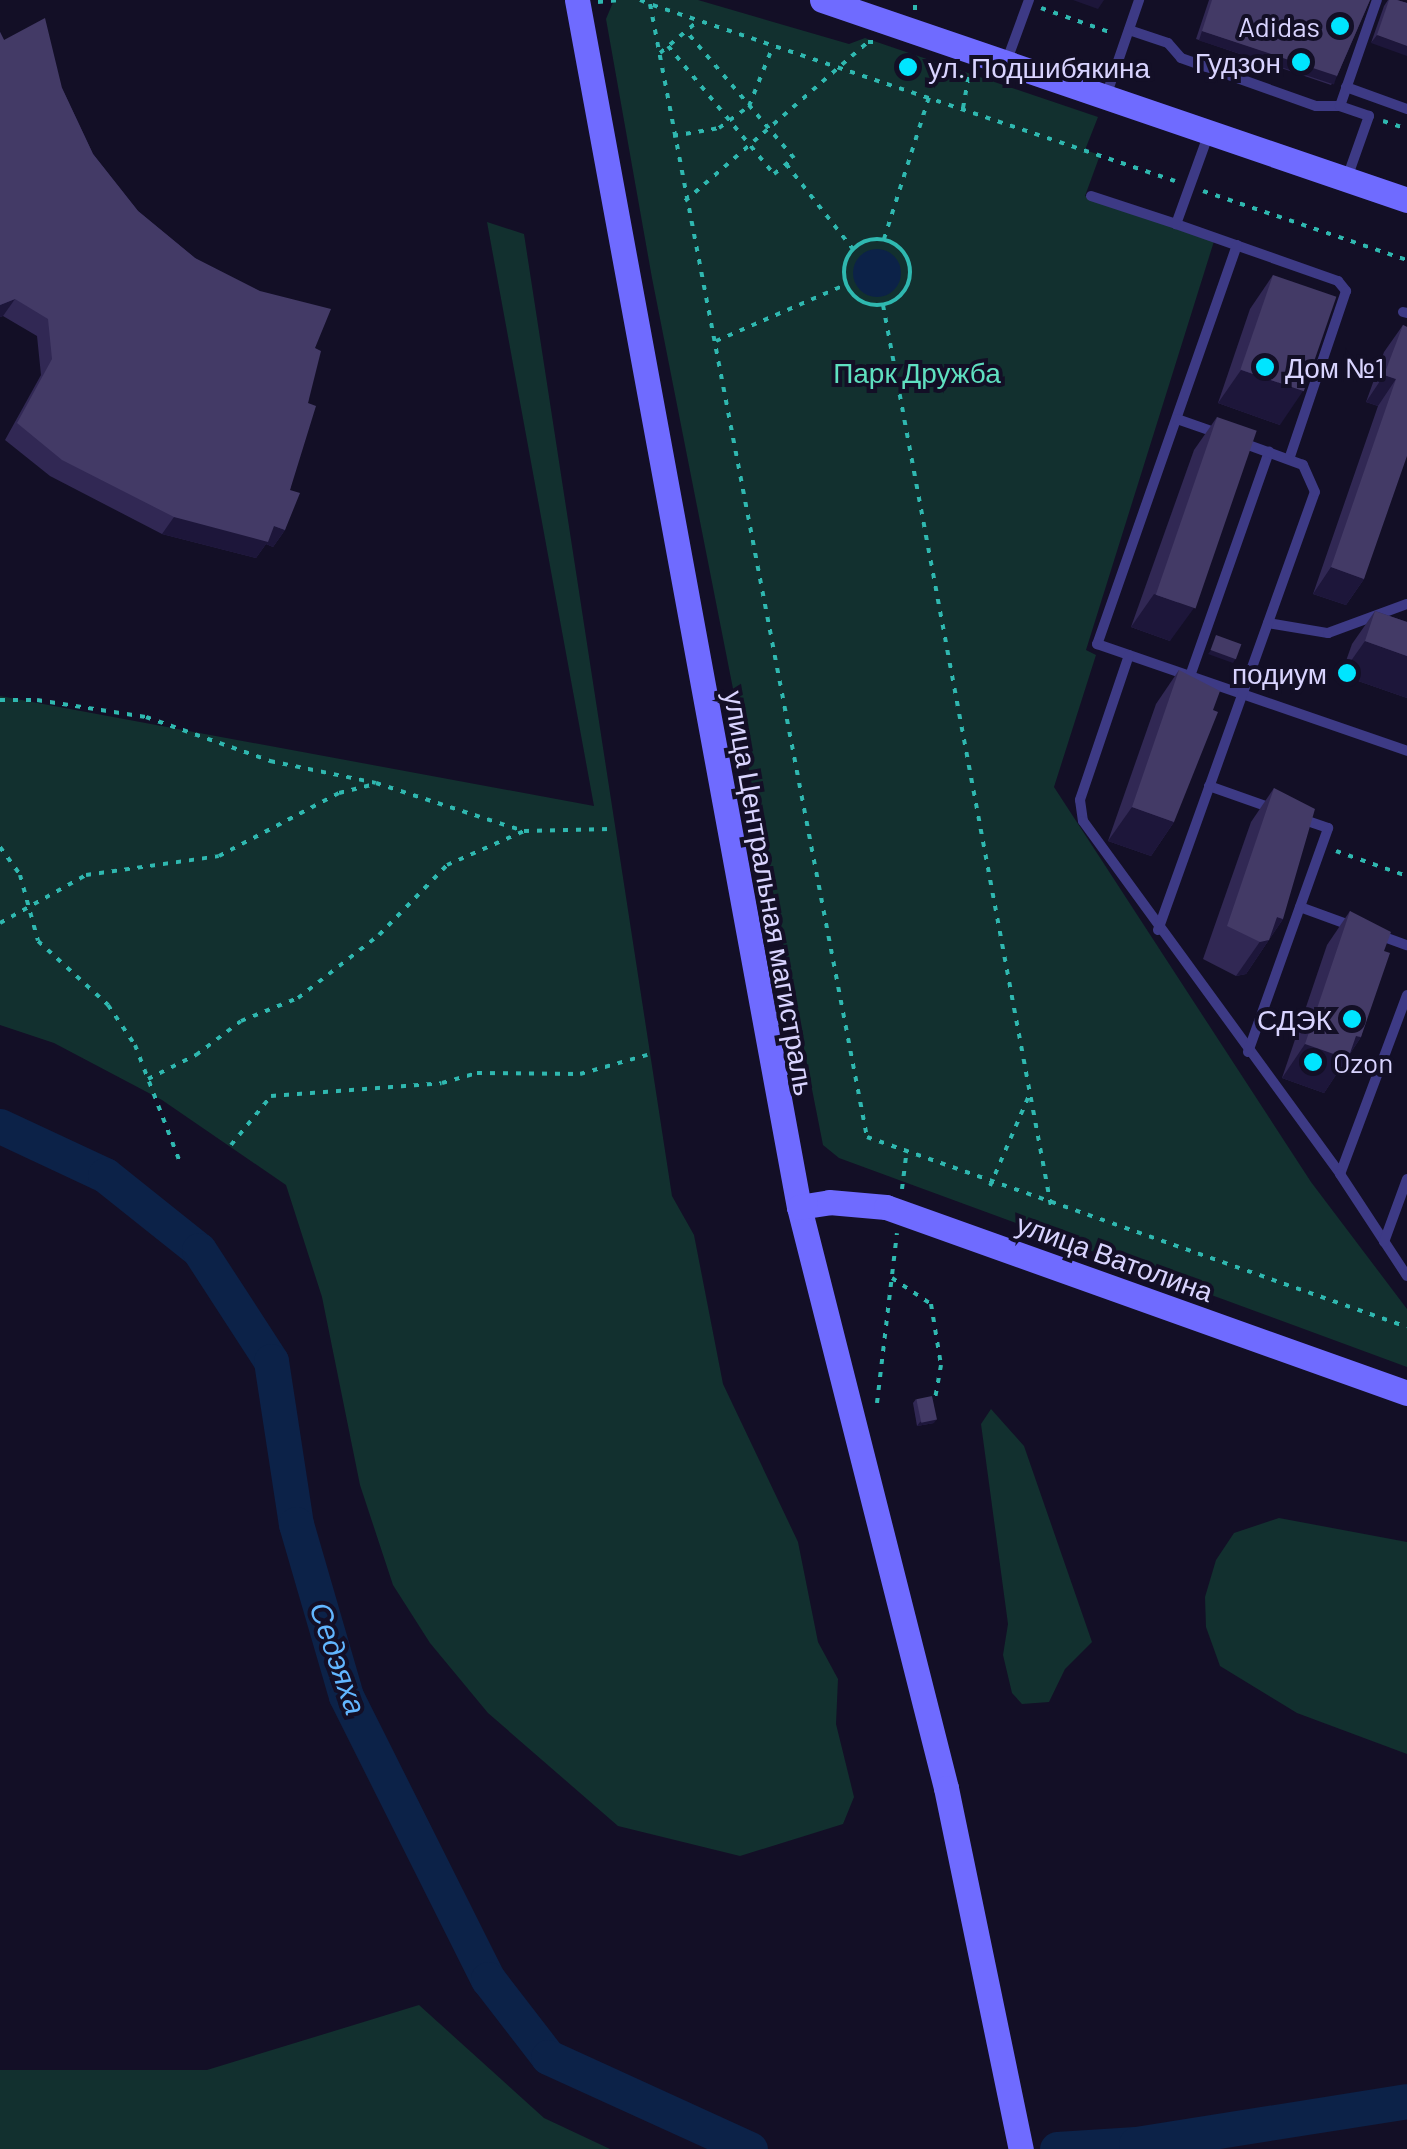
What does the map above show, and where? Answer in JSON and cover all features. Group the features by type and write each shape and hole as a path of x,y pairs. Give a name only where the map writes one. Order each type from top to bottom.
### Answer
{"main road":[{"name":"улица Центральная магистраль","path":"577,0 799,1208 946,1788 1021,2149"},
{"path":"822,0 1407,200"},
{"name":"улица Ватолина","path":"799,1208 858,1202 900,1212 1407,1393"}],"lane":[{"path":"1105,97 1139,0"},
{"path":"1340,106 1377,0"},
{"path":"1006,63 1028,2"},
{"path":"1127,34 1168,43 1181,58 1316,106 1340,106 1369,116"},
{"path":"1346,87 1407,109"},
{"path":"1346,180 1369,116 1391,104"},
{"path":"1176,224 1209,132"},
{"path":"1091,196 1338,282 1346,291 1289,459"},
{"path":"1237,245 1097,644 1407,751"},
{"path":"1158,930 1315,492 1310,471 1289,459 1177,419"},
{"path":"1190,676 1269,452"},
{"path":"1268,623 1328,633 1407,604"},
{"path":"1129,655 1079,810 1158,930 1340,1174 1407,1276"},
{"path":"1210,786 1328,828 1248,1052"},
{"path":"1300,907 1407,945"},
{"path":"1340,1174 1403,1018 1407,995"},
{"path":"1384,1242 1407,1179"}],"path":[{"path":"640,0 1407,260"},
{"path":"685,201 868,42 904,44 915,0"},
{"path":"1028,2 1127,34"},
{"path":"650,4 867,1137 990,1186 1407,1327"},
{"path":"658,54 698,21"},
{"path":"668,46 774,174 794,158 686,31"},
{"path":"673,136 732,121 749,106 773,46"},
{"path":"884,239 929,98"},
{"path":"1369,116 1407,129"},
{"path":"786,164 853,248"},
{"path":"884,239 906,255 910,273 905,290 883,305 860,302 845,285 844,262 853,248 884,239"},
{"path":"716,341 845,285"},
{"path":"883,305 1051,1206"},
{"path":"0,700 37,700 146,717 270,762 376,784 524,831 610,829"},
{"path":"0,923 86,875 219,856 339,793 376,784"},
{"path":"148,1079 196,1055 242,1021 298,998 380,934 447,865 524,831"},
{"path":"1322,846 1407,876"},
{"path":"0,847 20,875 38,940 108,1005 148,1079 180,1162"},
{"path":"231,1145 271,1096 442,1083 477,1073 580,1074 647,1055"},
{"path":"990,1186 1031,1091"},
{"path":"877,1402 906,1155"},
{"path":"892,1278 931,1304 941,1365 935,1400"}],"green space":[{"name":"Парк Дружба","path":"614,0 698,0 849,44 865,38 1098,117 1085,150 1100,155 1085,196 1215,238 1086,650 1096,655 1054,787 1311,1182 1407,1309 1407,1367 839,1158 823,1145 652,278 606,19"},
{"path":"487,222 524,234 672,1196 694,1235 723,1384 798,1542 818,1642 838,1679 836,1724 854,1797 843,1824 740,1856 618,1826 488,1713 430,1643 393,1585 360,1485 322,1297 286,1185 162,1100 54,1043 0,1025 0,696 594,806"},
{"path":"991,1409 1024,1446 1092,1642 1065,1669 1049,1702 1022,1704 1012,1693 1003,1655 1008,1624 981,1424"},
{"path":"1279,1518 1407,1542 1407,1754 1297,1713 1220,1666 1206,1627 1205,1597 1216,1560 1234,1533"},
{"path":"419,2005 544,2118 610,2149 0,2149 0,2070 207,2070"}],"water":[{"path":"877,249 894,256 901,273 894,290 877,297 860,290 853,273 860,256"}],"building":[{"name":"Гудзон","path":"1212,0 1370,0 1337,76 1202,31"},
{"path":"1389,0 1407,3 1407,46 1377,35"},
{"path":"45,18 62,88 93,154 138,211 195,258 260,291 331,309 315,348 321,351 308,403 316,406 290,490 300,493 285,530 274,526 268,542 174,517 62,460 17,423 52,359 48,319 15,299 0,305 0,32 4,40"},
{"path":"1273,275 1336,297 1304,391 1240,370"},
{"path":"1403,325 1407,327 1407,456 1364,579 1331,567 1396,379 1384,375"},
{"path":"1217,417 1257,431 1196,608 1156,595"},
{"path":"1375,611 1407,622 1407,656 1365,641"},
{"path":"1216,635 1241,644 1236,659 1211,650"},
{"path":"1179,670 1220,691 1213,710 1218,712 1174,822 1132,807"},
{"path":"1274,788 1315,809 1283,919 1277,917 1269,940 1260,942 1227,926"},
{"path":"1350,911 1391,932 1384,951 1390,953 1361,1037 1356,1036 1348,1059 1305,1044"},
{"path":"932,1396 937,1419 921,1423 916,1399"}],"waterway":[{"name":"Седэяха","path":"0,1126 105,1175 199,1250 271,1361 296,1524 346,1696 488,1979 548,2057 750,2149"},
{"name":"Седэяха","path":"1057,2149 1136,2144 1407,2101"}],"place":[{"name":"Adidas","path":"1340,26"},
{"name":"Гудзон","path":"1301,62"},
{"name":"ул. Подшибякина","path":"908,67"},
{"name":"Дом №1","path":"1265,367"},
{"name":"подиум","path":"1347,673"},
{"name":"СДЭК","path":"1352,1019"},
{"name":"Ozon","path":"1313,1062"}]}
